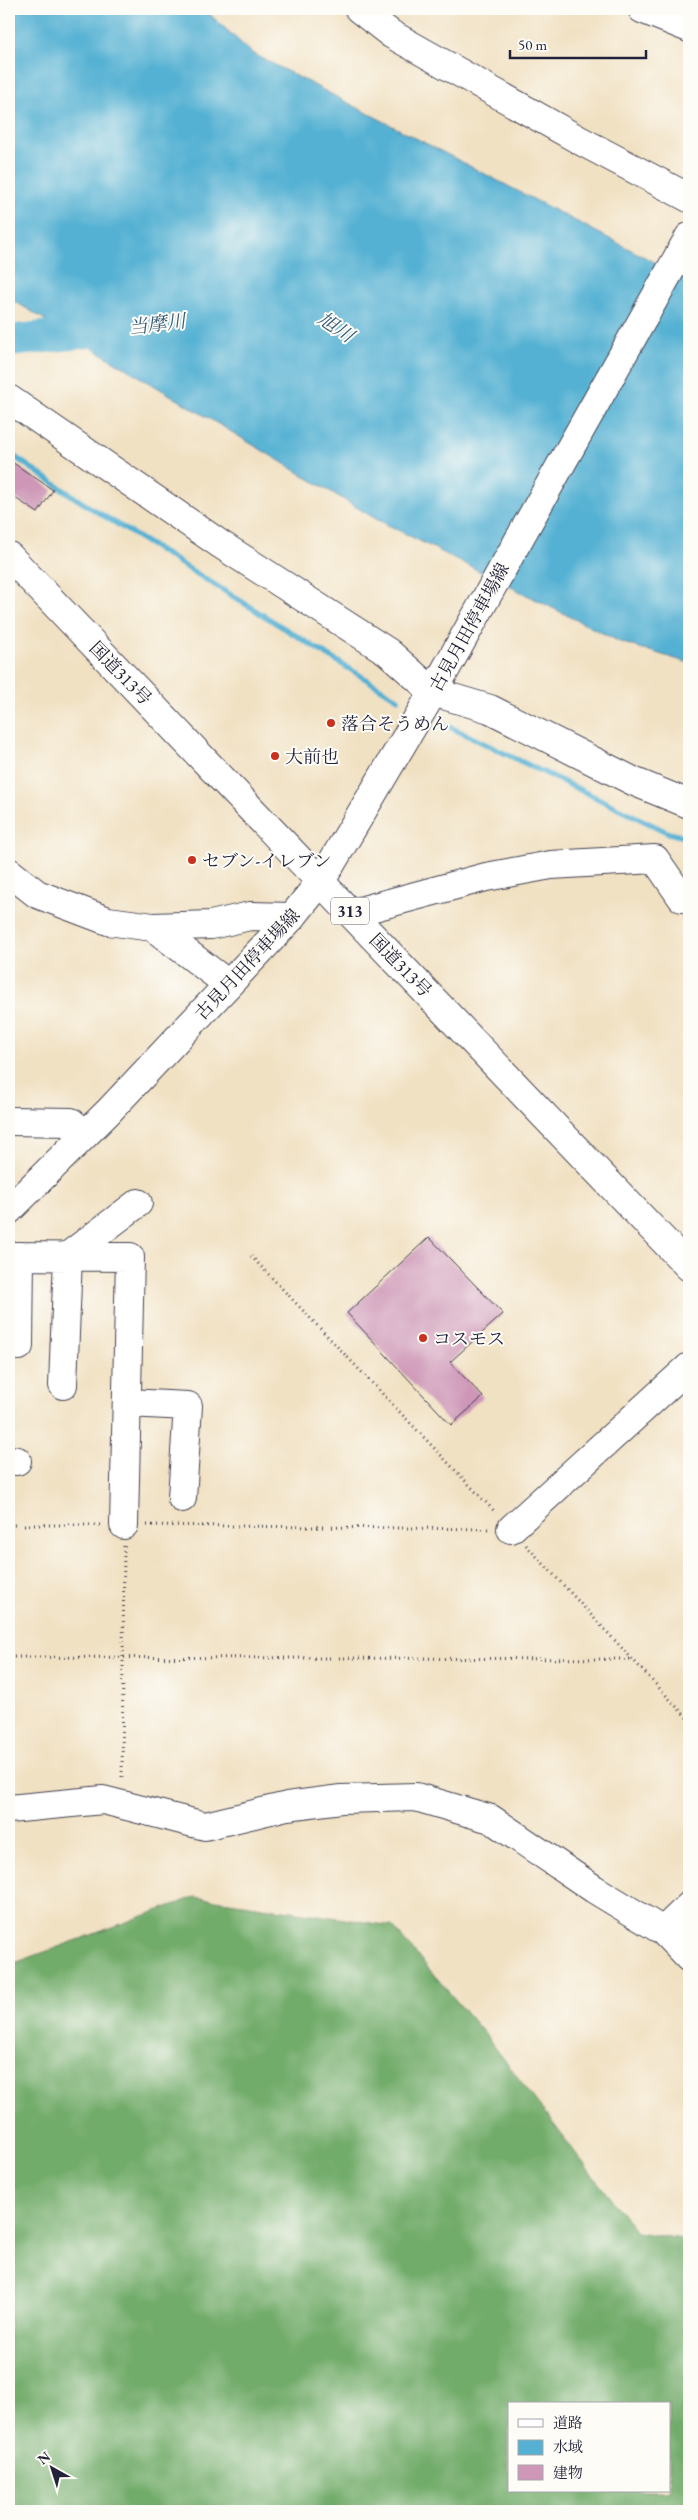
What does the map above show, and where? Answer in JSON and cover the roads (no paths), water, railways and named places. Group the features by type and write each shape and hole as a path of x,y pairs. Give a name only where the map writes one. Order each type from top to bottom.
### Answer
{"main road":[{"path":"359,9 391,34 581,141 689,198"},
{"path":"642,9 689,28"},
{"name":"古見月田停車場線","path":"9,1210 85,1134 292,917 321,881 433,692 689,237"},
{"path":"9,399 220,544 388,652 433,692 490,709 635,782 689,804"},
{"name":"国道313号","path":"13,568 352,913 689,1267"},
{"path":"352,913 486,877 551,866 655,859 682,898 689,899"},
{"path":"9,872 37,894 108,921 154,927 212,925 250,916 292,917"},
{"path":"154,927 228,984"},
{"path":"9,1121 71,1122 85,1134"},
{"path":"68,1256 138,1203"},
{"path":"20,1346 14,1256 130,1257 124,1525"},
{"path":"63,1386 68,1256"},
{"path":"511,1529 689,1367"},
{"path":"127,1403 188,1406 182,1498"},
{"path":"9,1809 103,1800 205,1826 287,1806 332,1800 416,1797 490,1818 594,1889 663,1931 689,1958"},
{"path":"663,1931 689,1906"}],"water":[{"name":"旭川","path":"9,9 204,9 252,53 689,280 689,663 620,642 376,519 9,298"}],"waterway":[{"name":"当摩川","path":"9,341 114,329"},
{"path":"9,453 83,503 398,699"},
{"path":"448,726 669,833 689,838"}],"place":[{"name":"落合そうめん","path":"331,723"},
{"name":"大前也","path":"275,756"},
{"name":"セブン-イレブン","path":"192,860"},
{"name":"コスモス","path":"423,1338"}]}
